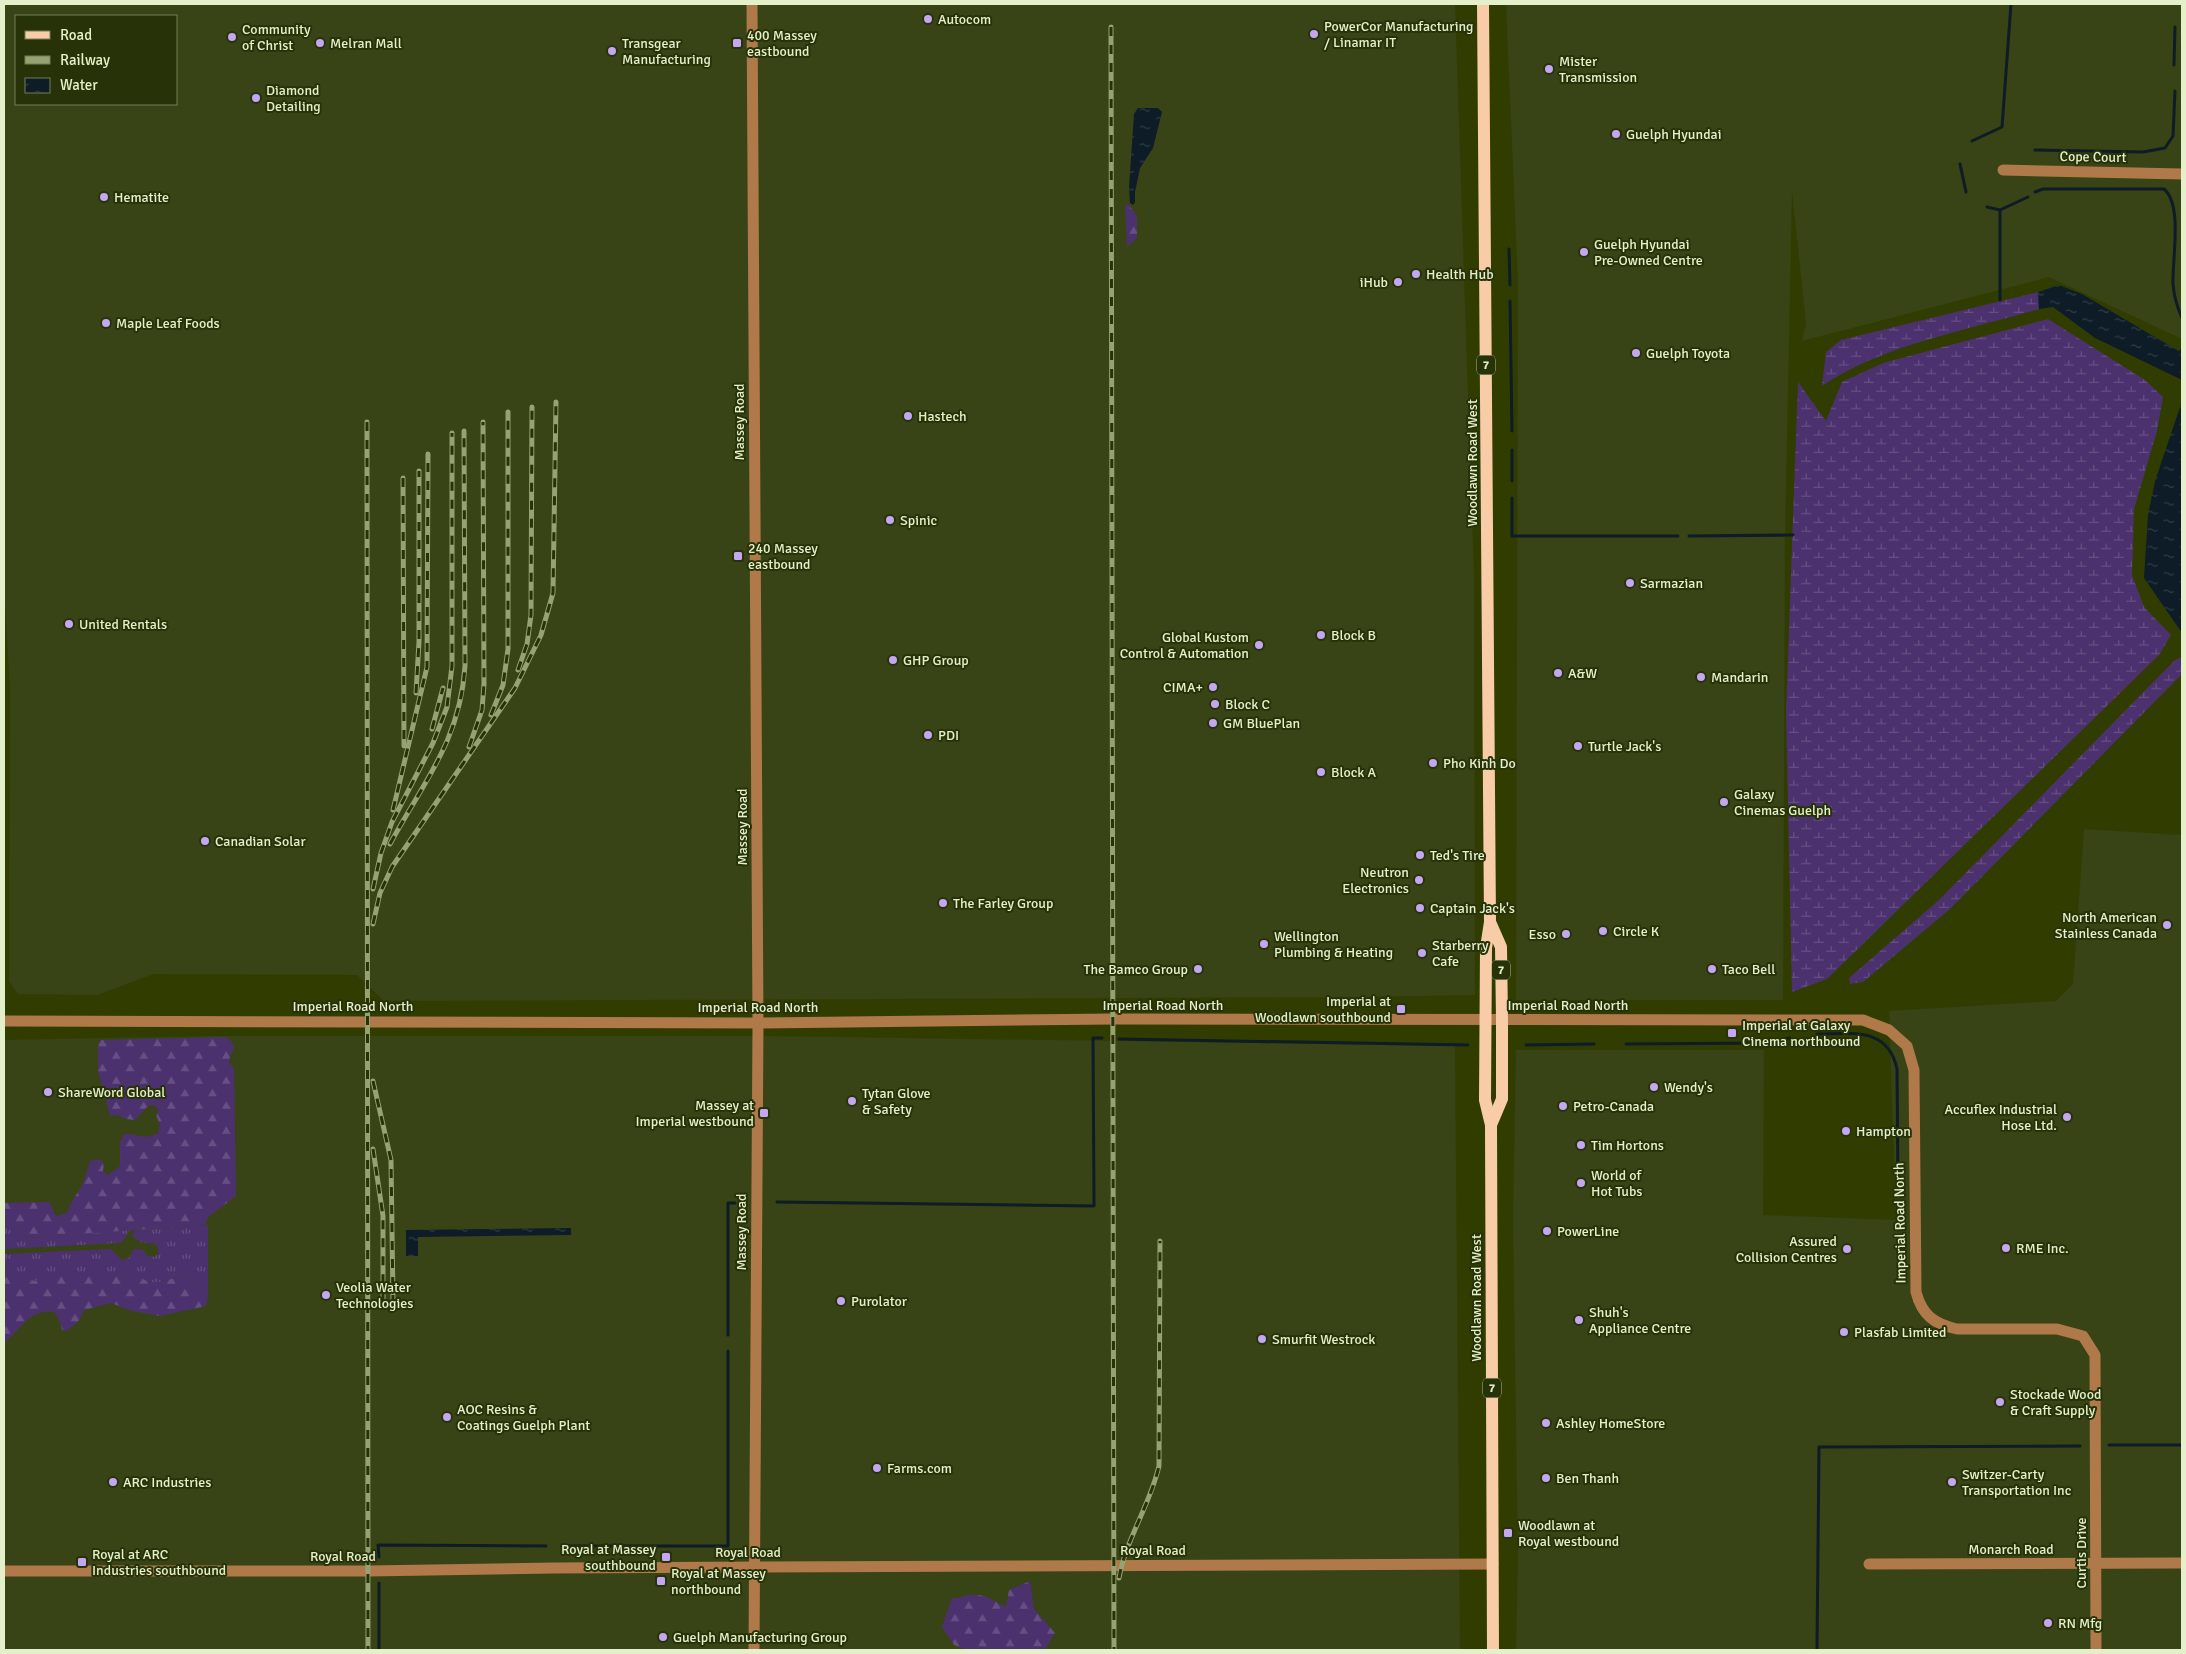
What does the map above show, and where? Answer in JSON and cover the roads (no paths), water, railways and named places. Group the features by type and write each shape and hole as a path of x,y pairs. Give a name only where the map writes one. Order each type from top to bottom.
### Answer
{"main road":[{"name":"Woodlawn Road West","path":"1483,4 1490,922 1486,948 1485,1100 1491,1125 1492,1650"},
{"name":"Woodlawn Road West","path":"1490,922 1501,947 1502,1020 1502,1099 1491,1125"}],"street":[{"name":"Massey Road","path":"752,4 758,1023 754,1650"},
{"name":"Cope Court","path":"2003,170 2182,174"},
{"name":"Imperial Road North","path":"4,1021 758,1023 1113,1019 1863,1020 1889,1030 1907,1046 1914,1070 1916,1292 1920,1306 1929,1318 1942,1326 1957,1330 2057,1329"},
{"name":"Curtis Drive","path":"2057,1329 2084,1336 2095,1355 2096,1650"},
{"name":"Monarch Road","path":"1869,1564 2096,1565 2182,1563"},
{"name":"Royal Road","path":"4,1571 368,1571 754,1567 1493,1564"}],"water":[{"path":"1138,108 1158,108 1162,112 1153,148 1140,168 1133,205 1130,203 1129,187 1134,114"},
{"path":"2059,285 2082,294 2182,353 2182,380 2095,338 2053,307 2039,309 2038,292"},
{"path":"2182,401 2182,633 2144,578 2148,515 2155,481"},
{"path":"571,1228 571,1235 418,1237 418,1256 406,1256 406,1230"}],"waterway":[{"path":"1972,141 2002,127 2011,4"},
{"path":"2174,65 2175,27"},
{"path":"2035,150 2143,152 2165,148 2173,136 2175,91"},
{"path":"1960,164 1966,192"},
{"path":"2035,192 2043,189 2164,189 2170,197 2175,220 2173,284 2176,302 2182,318"},
{"path":"1987,207 2000,210 2028,197"},
{"path":"2000,210 2000,300"},
{"path":"1509,249 1510,285"},
{"path":"1510,301 1512,431"},
{"path":"1512,450 1512,481"},
{"path":"1512,498 1512,536 1678,536"},
{"path":"1689,536 1793,535"},
{"path":"1817,1034 1843,1033 1866,1035 1877,1039 1885,1045 1892,1055 1897,1069 1898,1188"},
{"path":"777,1202 1094,1206 1093,1038 1102,1038"},
{"path":"1626,1044 1766,1043 1790,1038"},
{"path":"1119,1039 1468,1045"},
{"path":"1526,1045 1594,1044"},
{"path":"728,1335 728,1203 735,1203"},
{"path":"562,1546 728,1546 728,1351"},
{"path":"2109,1445 2182,1445"},
{"path":"1817,1650 1819,1447 2080,1446"},
{"path":"379,1557 378,1545 546,1546"},
{"path":"379,1583 379,1650"}],"railway":[{"path":"1111,27 1114,1650"},
{"path":"373,924 380,893 392,867 515,688 541,635 553,593 556,402"},
{"path":"518,670 527,644 531,615 532,407"},
{"path":"491,715 503,685 508,649 508,412"},
{"path":"367,422 368,1650"},
{"path":"469,747 482,710 484,684 483,422"},
{"path":"390,844 438,760 456,717 462,693 465,666 464,431"},
{"path":"373,889 381,853 392,822 433,743 447,707 452,666 452,433"},
{"path":"393,810 427,667 428,454"},
{"path":"416,693 419,642 419,471"},
{"path":"403,478 404,746"},
{"path":"432,729 443,688"},
{"path":"373,1081 391,1160 393,1301"},
{"path":"373,1149 383,1216 383,1300"},
{"path":"1119,1578 1122,1564 1159,1466 1160,1241"}],"place":[{"name":"Autocom","path":"928,19"},
{"name":"PowerCor Manufacturing / Linamar IT","path":"1314,34"},
{"name":"Community of Christ","path":"232,37"},
{"name":"Melran Mall","path":"320,43"},
{"name":"400 Massey eastbound","path":"737,43"},
{"name":"Transgear Manufacturing","path":"612,51"},
{"name":"Mister Transmission","path":"1549,69"},
{"name":"Diamond Detailing","path":"256,98"},
{"name":"Guelph Hyundai","path":"1616,134"},
{"name":"Hematite","path":"104,197"},
{"name":"Guelph Hyundai Pre-Owned Centre","path":"1584,252"},
{"name":"Health Hub","path":"1416,274"},
{"name":"iHub","path":"1398,282"},
{"name":"Maple Leaf Foods","path":"106,323"},
{"name":"Guelph Toyota","path":"1636,353"},
{"name":"Hastech","path":"908,416"},
{"name":"Spinic","path":"890,520"},
{"name":"240 Massey eastbound","path":"738,556"},
{"name":"Sarmazian","path":"1630,583"},
{"name":"United Rentals","path":"69,624"},
{"name":"Block B","path":"1321,635"},
{"name":"Global Kustom Control & Automation","path":"1259,645"},
{"name":"GHP Group","path":"893,660"},
{"name":"A&W","path":"1558,673"},
{"name":"Mandarin","path":"1701,677"},
{"name":"CIMA+","path":"1213,687"},
{"name":"Block C","path":"1215,704"},
{"name":"GM BluePlan","path":"1213,723"},
{"name":"PDI","path":"928,735"},
{"name":"Turtle Jack's","path":"1578,746"},
{"name":"Pho Kinh Do","path":"1433,763"},
{"name":"Block A","path":"1321,772"},
{"name":"Galaxy Cinemas Guelph","path":"1724,802"},
{"name":"Canadian Solar","path":"205,841"},
{"name":"Ted's Tire","path":"1420,855"},
{"name":"Neutron Electronics","path":"1419,880"},
{"name":"The Farley Group","path":"943,903"},
{"name":"Captain Jack's","path":"1420,908"},
{"name":"North American Stainless Canada","path":"2167,925"},
{"name":"Circle K","path":"1603,931"},
{"name":"Esso","path":"1566,934"},
{"name":"Wellington Plumbing & Heating","path":"1264,944"},
{"name":"Starberry Cafe","path":"1422,953"},
{"name":"The Bamco Group","path":"1198,969"},
{"name":"Taco Bell","path":"1712,969"},
{"name":"Imperial at Woodlawn southbound","path":"1401,1009"},
{"name":"Imperial at Galaxy Cinema northbound","path":"1732,1033"},
{"name":"Wendy's","path":"1654,1087"},
{"name":"ShareWord Global","path":"48,1092"},
{"name":"Tytan Glove & Safety","path":"852,1101"},
{"name":"Petro-Canada","path":"1563,1106"},
{"name":"Massey at Imperial westbound","path":"764,1113"},
{"name":"Accuflex Industrial Hose Ltd.","path":"2067,1117"},
{"name":"Hampton","path":"1846,1131"},
{"name":"Tim Hortons","path":"1581,1145"},
{"name":"World of Hot Tubs","path":"1581,1183"},
{"name":"PowerLine","path":"1547,1231"},
{"name":"RME Inc.","path":"2006,1248"},
{"name":"Assured Collision Centres","path":"1847,1249"},
{"name":"Veolia Water Technologies","path":"326,1295"},
{"name":"Purolator","path":"841,1301"},
{"name":"Shuh's Appliance Centre","path":"1579,1320"},
{"name":"Plasfab Limited","path":"1844,1332"},
{"name":"Smurfit Westrock","path":"1262,1339"},
{"name":"Stockade Wood & Craft Supply","path":"2000,1402"},
{"name":"AOC Resins & Coatings Guelph Plant","path":"447,1417"},
{"name":"Ashley HomeStore","path":"1546,1423"},
{"name":"Farms.com","path":"877,1468"},
{"name":"Ben Thanh","path":"1546,1478"},
{"name":"ARC Industries","path":"113,1482"},
{"name":"Switzer-Carty Transportation Inc","path":"1952,1482"},
{"name":"Woodlawn at Royal westbound","path":"1508,1533"},
{"name":"Royal at Massey southbound","path":"666,1557"},
{"name":"Royal at ARC Industries southbound","path":"82,1562"},
{"name":"Royal at Massey northbound","path":"661,1581"},
{"name":"RN Mfg","path":"2048,1623"},
{"name":"Guelph Manufacturing Group","path":"663,1637"}]}
